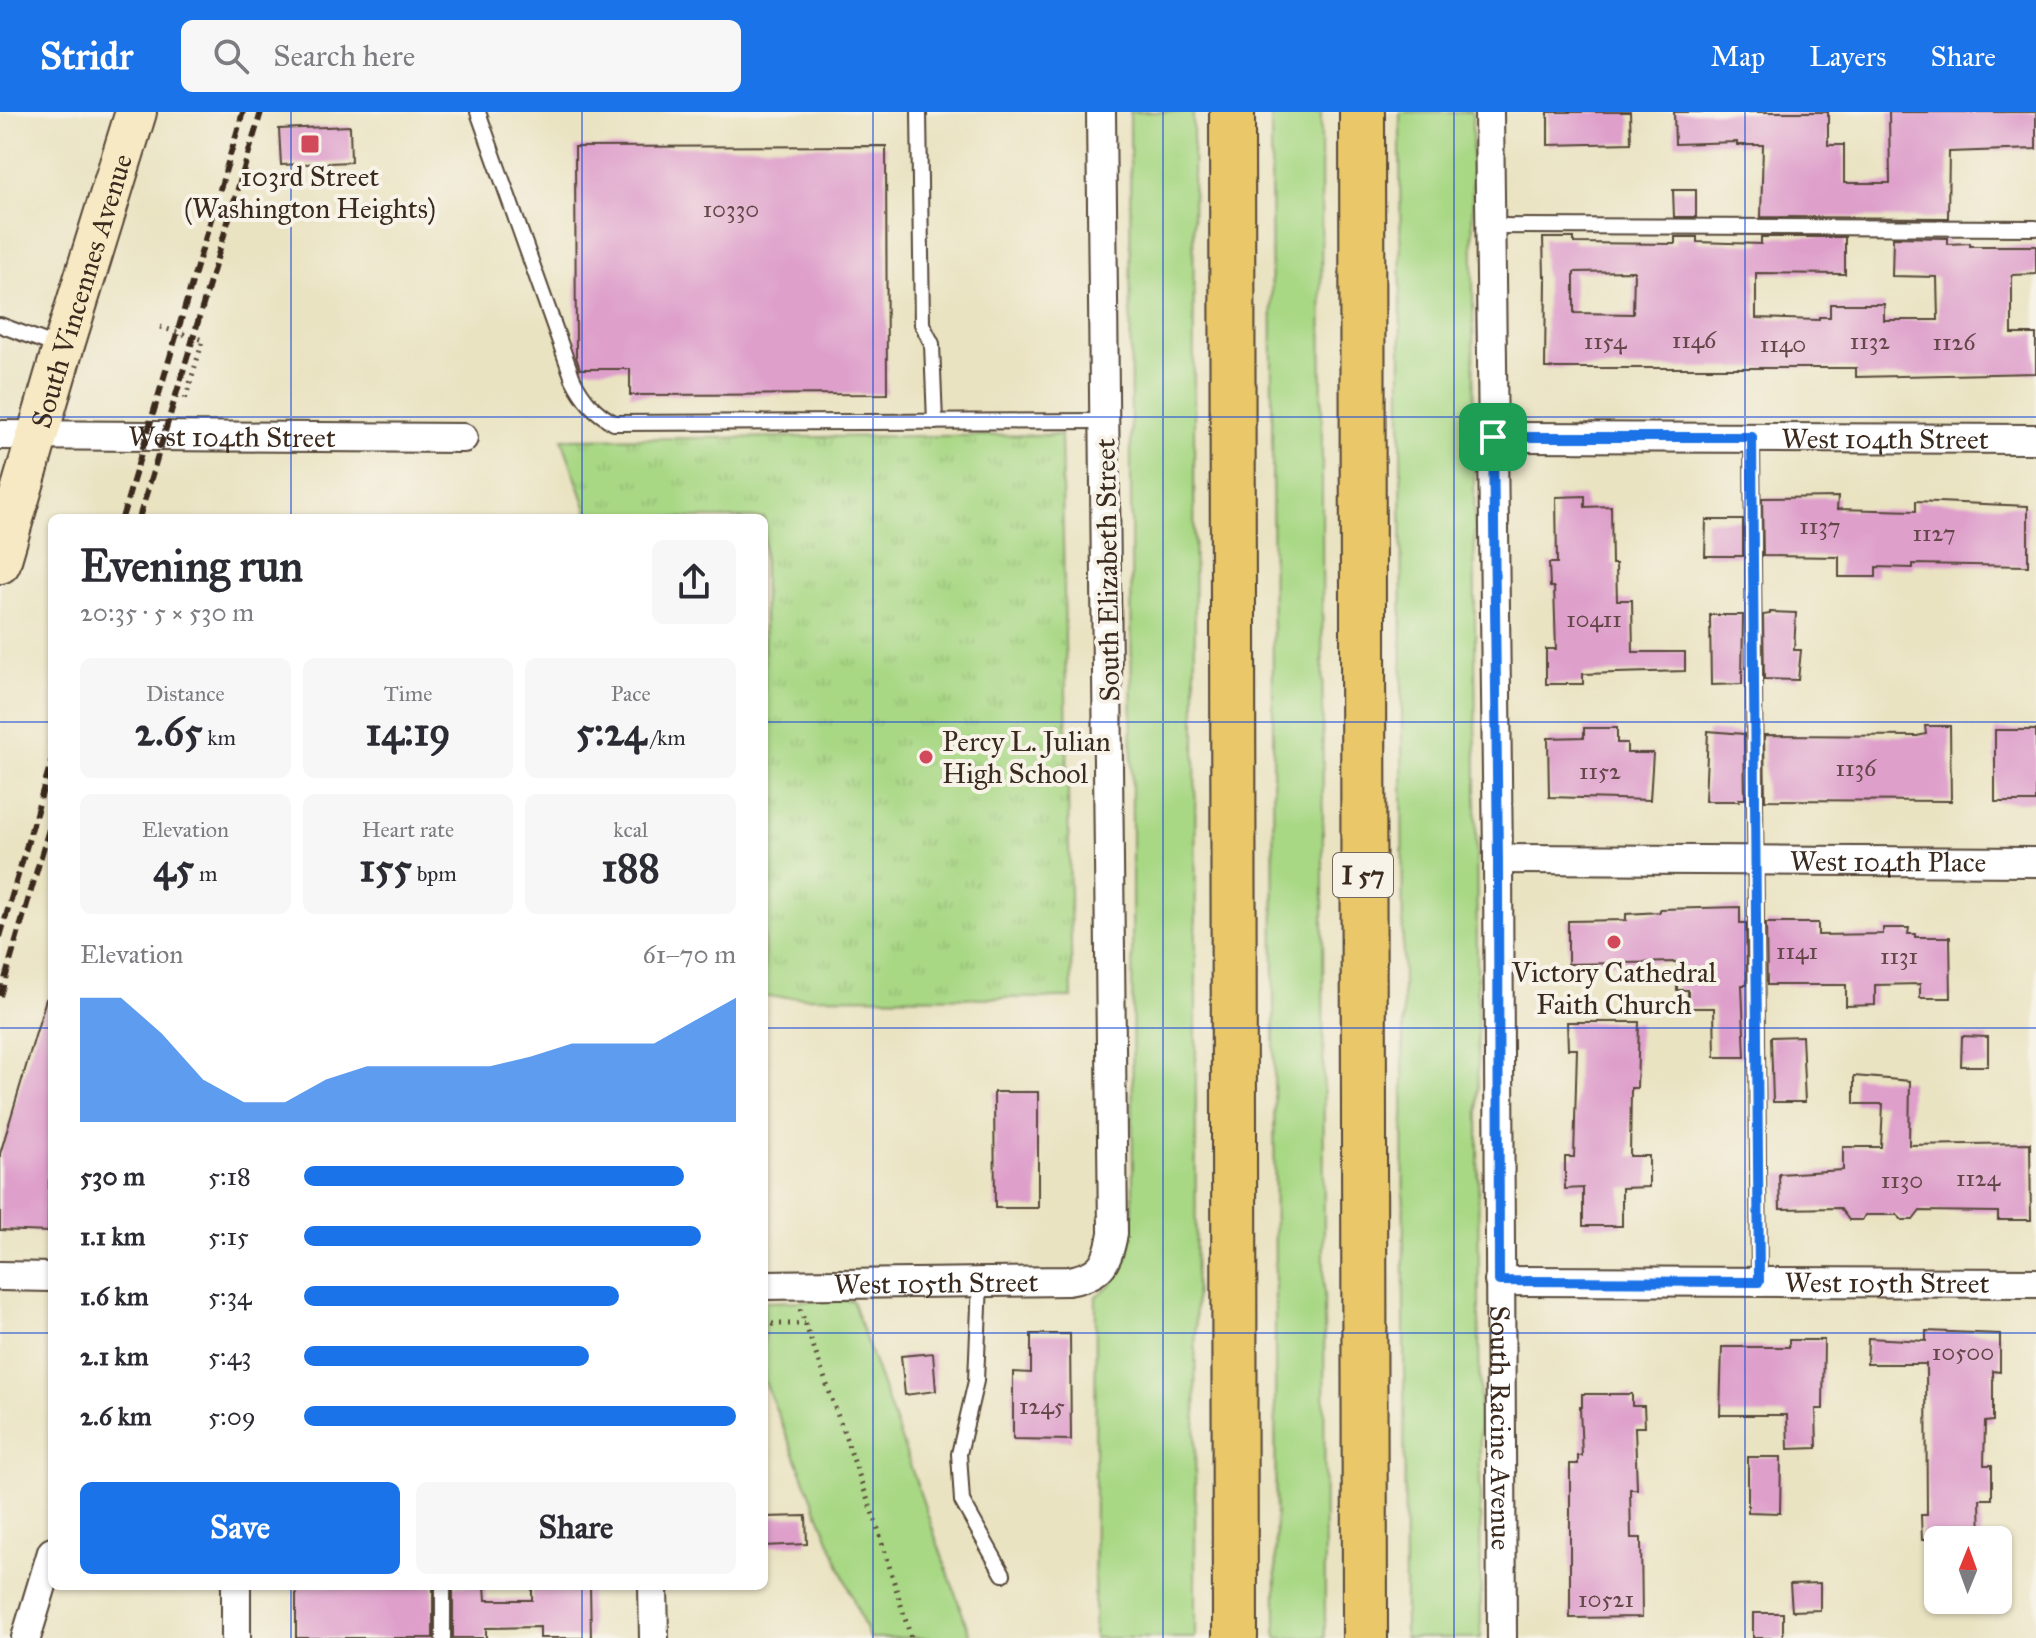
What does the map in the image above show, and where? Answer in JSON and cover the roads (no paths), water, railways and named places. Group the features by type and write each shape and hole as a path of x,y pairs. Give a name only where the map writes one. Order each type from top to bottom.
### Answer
{"highway":[{"path":"1232,112 1235,1638"},
{"name":"I 57","path":"1362,112 1365,1638"}],"main road":[{"name":"South Vincennes Avenue","path":"0,563 18,435 63,348 136,112"}],"street":[{"name":"South Elizabeth Street","path":"1101,112 1113,1233 1110,1253 1102,1266"},
{"name":"South Racine Avenue","path":"1489,112 1498,859 1502,1638"},
{"name":"West 104th Street","path":"18,435 463,438"},
{"name":"West 104th Street","path":"1493,437 2036,439"},
{"name":"West 104th Place","path":"1498,859 2036,862"},
{"name":"West 105th Street","path":"778,1286 1068,1281 1087,1278 1102,1266"},
{"path":"0,1276 48,1277"},
{"name":"West 105th Street","path":"1499,1281 2036,1283"},
{"path":"26,1638 48,1565"},
{"path":"236,1590 236,1638"},
{"path":"653,1590 654,1638"}],"lane":[{"path":"478,112 573,379 583,398 614,423 1105,421"},
{"path":"919,112 922,324 932,344 935,422"},
{"path":"1490,226 2036,228"},
{"path":"0,325 63,348"},
{"path":"1752,437 1759,1282"},
{"path":"980,1282 976,1381 959,1454 962,1501 1003,1574"},
{"path":"443,1590 443,1638"}],"railway":[{"path":"123,514 243,112"},
{"path":"140,514 261,112"},
{"path":"0,937 48,773"},
{"path":"0,996 48,833"}],"place":[{"name":"103rd Street (Washington Heights)","path":"310,144"},
{"name":"Percy L. Julian High School","path":"926,757"},
{"name":"Victory Cathedral Faith Church","path":"1614,942"}]}
